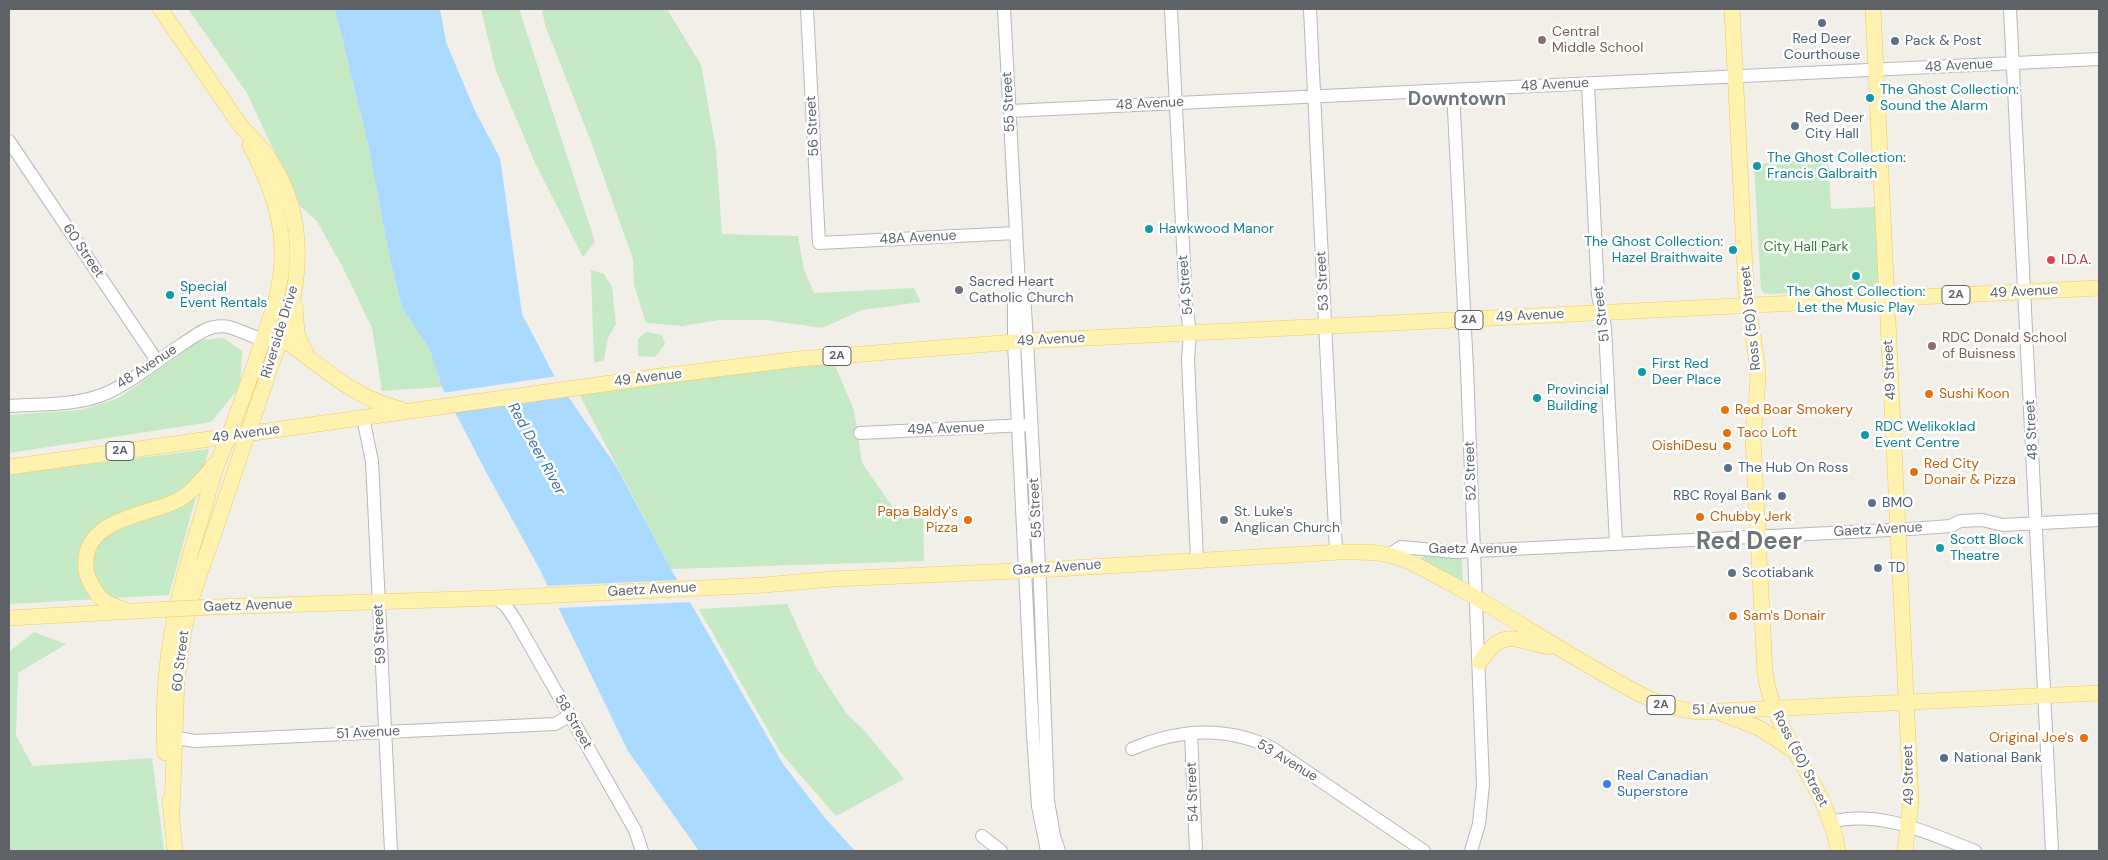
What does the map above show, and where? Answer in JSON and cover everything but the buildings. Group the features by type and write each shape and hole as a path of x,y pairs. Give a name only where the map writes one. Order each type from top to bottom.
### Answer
{"main road":[{"name":"Riverside Drive","path":"160,9 240,125 268,183 284,209 298,247 294,292 249,433"},
{"name":"Ross (50) Street","path":"1732,9 1749,305 1758,380 1753,432 1765,673 1773,708 1794,752 1818,791 1830,822 1838,851"},
{"name":"49 Street","path":"1873,9 1911,801 1909,827 1904,851"},
{"name":"Riverside Drive","path":"231,436 276,303 282,269 284,209"},
{"name":"49 Avenue","path":"9,467 662,376 808,359 1020,342 2099,288"},
{"path":"294,292 297,334 309,358"},
{"path":"280,340 291,345 364,397 382,404 412,411"},
{"name":"60 Street","path":"169,742 180,655 190,603 204,558 249,433"},
{"name":"60 Street","path":"175,851 164,689 170,638 185,571 220,459 231,436"},
{"path":"130,611 100,600 85,572 87,551 96,537 108,527 175,502 197,485 220,459"},
{"name":"Gaetz Avenue","path":"9,618 212,606 496,598 764,585 832,579 1032,570 1336,552 1388,555"},
{"name":"51 Avenue","path":"1388,555 1412,563 1476,597 1562,650 1651,701 1682,710 1715,711 2099,693"},
{"path":"1480,662 1492,645 1505,639 1562,650"},
{"path":"1715,711 1760,728 1794,752"}],"street":[{"name":"56 Street","path":"807,9 819,243"},
{"name":"55 Street","path":"1004,9 1019,286 1024,293 1020,342 1032,570 1048,801 1054,836 1059,851"},
{"name":"54 Street","path":"1171,9 1186,304 1190,333 1188,360 1197,560"},
{"name":"53 Street","path":"1310,9 1336,552"},
{"name":"48 Street","path":"2010,9 2052,851"},
{"name":"48 Avenue","path":"1010,111 2099,59"},
{"name":"51 Street","path":"1588,84 1598,295 1605,328 1616,544"},
{"name":"52 Street","path":"1453,90 1480,662 1483,797 1479,824 1471,851"},
{"name":"60 Street","path":"9,141 157,361"},
{"name":"48A Avenue","path":"819,243 1016,233"},
{"name":"48 Avenue","path":"9,406 71,402 98,396 119,386 199,333 214,326 230,327 262,341 280,340"},
{"name":"59 Street","path":"363,418 372,461 391,851"},
{"name":"49A Avenue","path":"860,432 1025,426"},
{"name":"Gaetz Avenue","path":"1388,555 1401,547 1454,552 1898,530 1952,526 1960,521 1982,520 2003,525 2099,520"},
{"name":"55 Street","path":"1032,570 1038,806 1047,851"},
{"name":"58 Street","path":"496,598 506,606 516,621 634,830 642,851"},
{"name":"51 Avenue","path":"169,742 556,723 569,716"},
{"name":"54 Street","path":"1191,733 1196,851"},
{"name":"53 Avenue","path":"1132,749 1156,740 1191,733 1227,733 1251,739 1266,746 1424,851"},
{"path":"1830,822 1845,819 1872,819 1909,827 1975,851"},
{"path":"982,836 1001,851"}],"green space":[{"path":"188,9 335,9 368,144 390,259 402,308 429,348 442,387 382,391 372,328 343,268 317,221 300,206 247,93"},
{"path":"481,9 519,9 595,242 583,257 536,165 496,71"},
{"path":"542,9 667,9 701,65 716,149 722,234 798,236 804,270 814,293 914,288 921,302 862,310 822,328 766,320 719,320 682,326 646,323 634,285 633,259 590,139 545,25"},
{"name":"City Hall Park","path":"1828,159 1831,209 1875,207 1880,283 1876,288 1870,290 1765,294 1761,289 1754,164"},
{"path":"591,270 604,274 612,287 616,324 608,338 604,360 594,363"},
{"path":"646,332 662,335 665,344 655,357 638,356 638,339"},
{"path":"224,338 242,351 240,387 211,422 9,453 9,415 81,410 119,398 200,340"},
{"path":"834,363 854,410 862,463 894,509 923,507 924,561 671,569 579,394 759,367"},
{"path":"209,449 169,595 9,604 9,474"},
{"path":"1425,554 1462,559 1463,582 1421,559"},
{"path":"787,604 815,665 846,713 864,730 904,779 836,816 781,753 699,609"},
{"path":"34,632 66,644 18,673 16,736 33,766 152,758 164,851 9,851 9,652"}],"water":[{"name":"Red Deer River","path":"335,9 440,9 446,42 475,111 500,158 522,314 556,379 616,466 671,569 783,764 825,818 855,851 699,851 628,751 539,568 442,387 429,348 402,308 390,259 368,144"}],"pier":[{"path":"558,376 570,396 452,412 442,393"},
{"path":"679,580 692,602 556,608 545,586"}],"place":[{"name":"Red Deer Courthouse","path":"1822,23"},
{"name":"Central Middle School","path":"1542,40"},
{"name":"Pack & Post","path":"1895,41"},
{"name":"The Ghost Collection: Sound the Alarm","path":"1870,98"},
{"name":"Red Deer City Hall","path":"1795,126"},
{"name":"The Ghost Collection: Francis Galbraith","path":"1757,166"},
{"name":"Hawkwood Manor","path":"1149,229"},
{"name":"The Ghost Collection: Hazel Braithwaite","path":"1733,250"},
{"name":"I.D.A.","path":"2051,260"},
{"name":"The Ghost Collection: Let the Music Play","path":"1856,276"},
{"name":"Sacred Heart Catholic Church","path":"959,290"},
{"name":"Special Event Rentals","path":"170,295"},
{"name":"RDC Donald School of Buisness","path":"1932,346"},
{"name":"First Red Deer Place","path":"1642,372"},
{"name":"Sushi Koon","path":"1929,394"},
{"name":"Provincial Building","path":"1537,398"},
{"name":"Red Boar Smokery","path":"1725,410"},
{"name":"Taco Loft","path":"1727,433"},
{"name":"RDC Welikoklad Event Centre","path":"1865,435"},
{"name":"OishiDesu","path":"1727,446"},
{"name":"The Hub On Ross","path":"1728,468"},
{"name":"Red City Donair & Pizza","path":"1914,472"},
{"name":"RBC Royal Bank","path":"1782,496"},
{"name":"BMO","path":"1872,503"},
{"name":"Chubby Jerk","path":"1700,517"},
{"name":"Papa Baldy's Pizza","path":"968,520"},
{"name":"St. Luke's Anglican Church","path":"1224,520"},
{"name":"Scott Block Theatre","path":"1940,548"},
{"name":"TD","path":"1878,568"},
{"name":"Scotiabank","path":"1732,573"},
{"name":"Sam's Donair","path":"1733,616"},
{"name":"Original Joe's","path":"2084,738"},
{"name":"National Bank","path":"1944,758"},
{"name":"Real Canadian Superstore","path":"1607,784"}],"district":[{"name":"Downtown","path":"1457,100"},
{"name":"Red Deer","path":"1749,543"}]}
